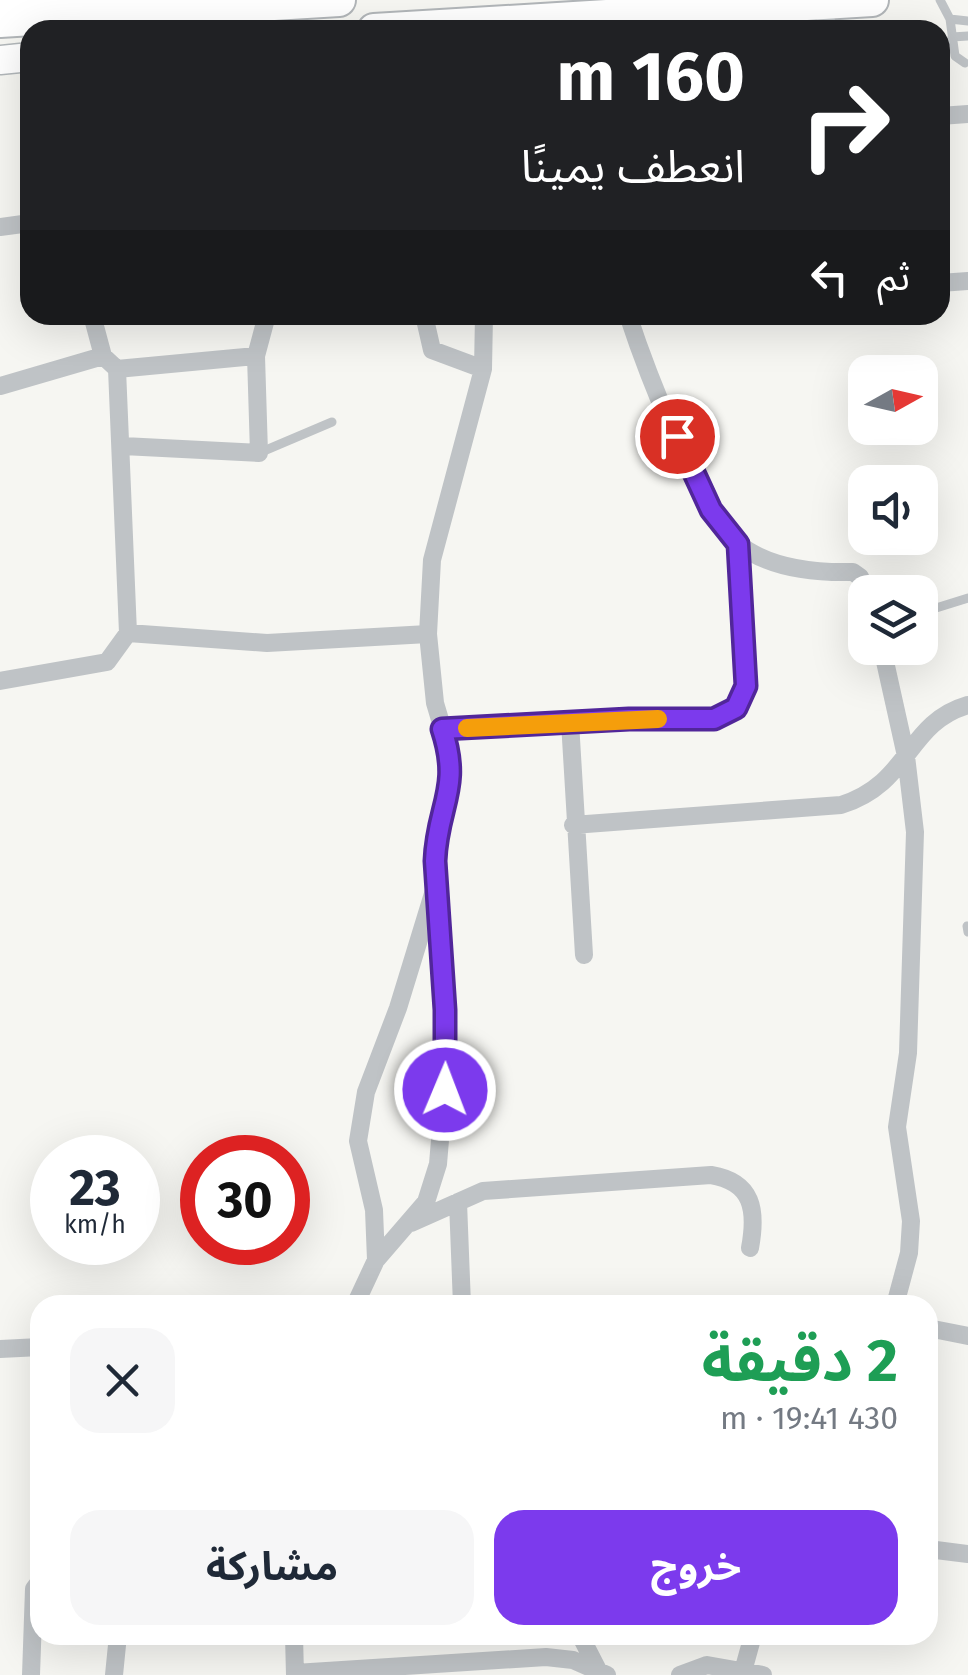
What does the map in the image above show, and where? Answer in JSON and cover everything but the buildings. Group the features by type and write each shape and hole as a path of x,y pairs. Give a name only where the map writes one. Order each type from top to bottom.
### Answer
{"highway":[{"path":"0,21 339,0"},
{"path":"722,20 825,17 872,0"}],"main road":[{"path":"0,4 52,1 201,7"}],"street":[{"path":"0,681 107,662 128,633 123,446 110,362 96,325"},
{"path":"123,446 260,453 256,356 264,325"},
{"path":"425,325 427,340 437,354 483,369"},
{"path":"360,1295 376,1260 410,1223 433,1186 444,1112 445,1010 436,837 453,771 442,729 428,634 434,542 483,369 484,325"},
{"path":"631,325 642,358 711,510 738,544 795,568 855,575"},
{"path":"0,386 110,362 256,356"},
{"path":"442,729 714,719 736,708 746,686 738,544"},
{"path":"128,633 267,643 428,634"},
{"path":"886,665 913,793 916,871 908,1053 898,1127 911,1221 909,1253 898,1295"},
{"path":"573,824 841,805 879,789 936,720 968,705"},
{"path":"570,722 573,824 584,955"},
{"path":"376,1260 374,1210 358,1141 366,1092 398,1008 436,884"},
{"path":"410,1223 424,1221 492,1189 712,1175 730,1178 744,1188 752,1202 755,1222 750,1248"},
{"path":"458,1202 462,1295"},
{"path":"938,1330 968,1336"},
{"path":"0,1349 30,1348"},
{"path":"938,1550 968,1554"},
{"path":"31,1675 32,1645"},
{"path":"114,1675 117,1645"},
{"path":"294,1645 295,1674 546,1657 573,1660 602,1673"},
{"path":"586,1645 602,1673"},
{"path":"743,1672 750,1645"},
{"path":"680,1675 708,1664 763,1675"}],"lane":[{"path":"940,0 950,18 956,59 965,63"},
{"path":"950,18 968,21"},
{"path":"952,37 968,36"},
{"path":"260,453 332,422"},
{"path":"938,608 968,598"}],"slow traffic":[{"path":"467,728 658,719"}],"route":[{"path":"445,1090 445,1010 435,861 436,837 450,795 453,771 442,729 629,719 714,719 736,708 743,698 746,674 738,544 711,510 677,436"}]}
